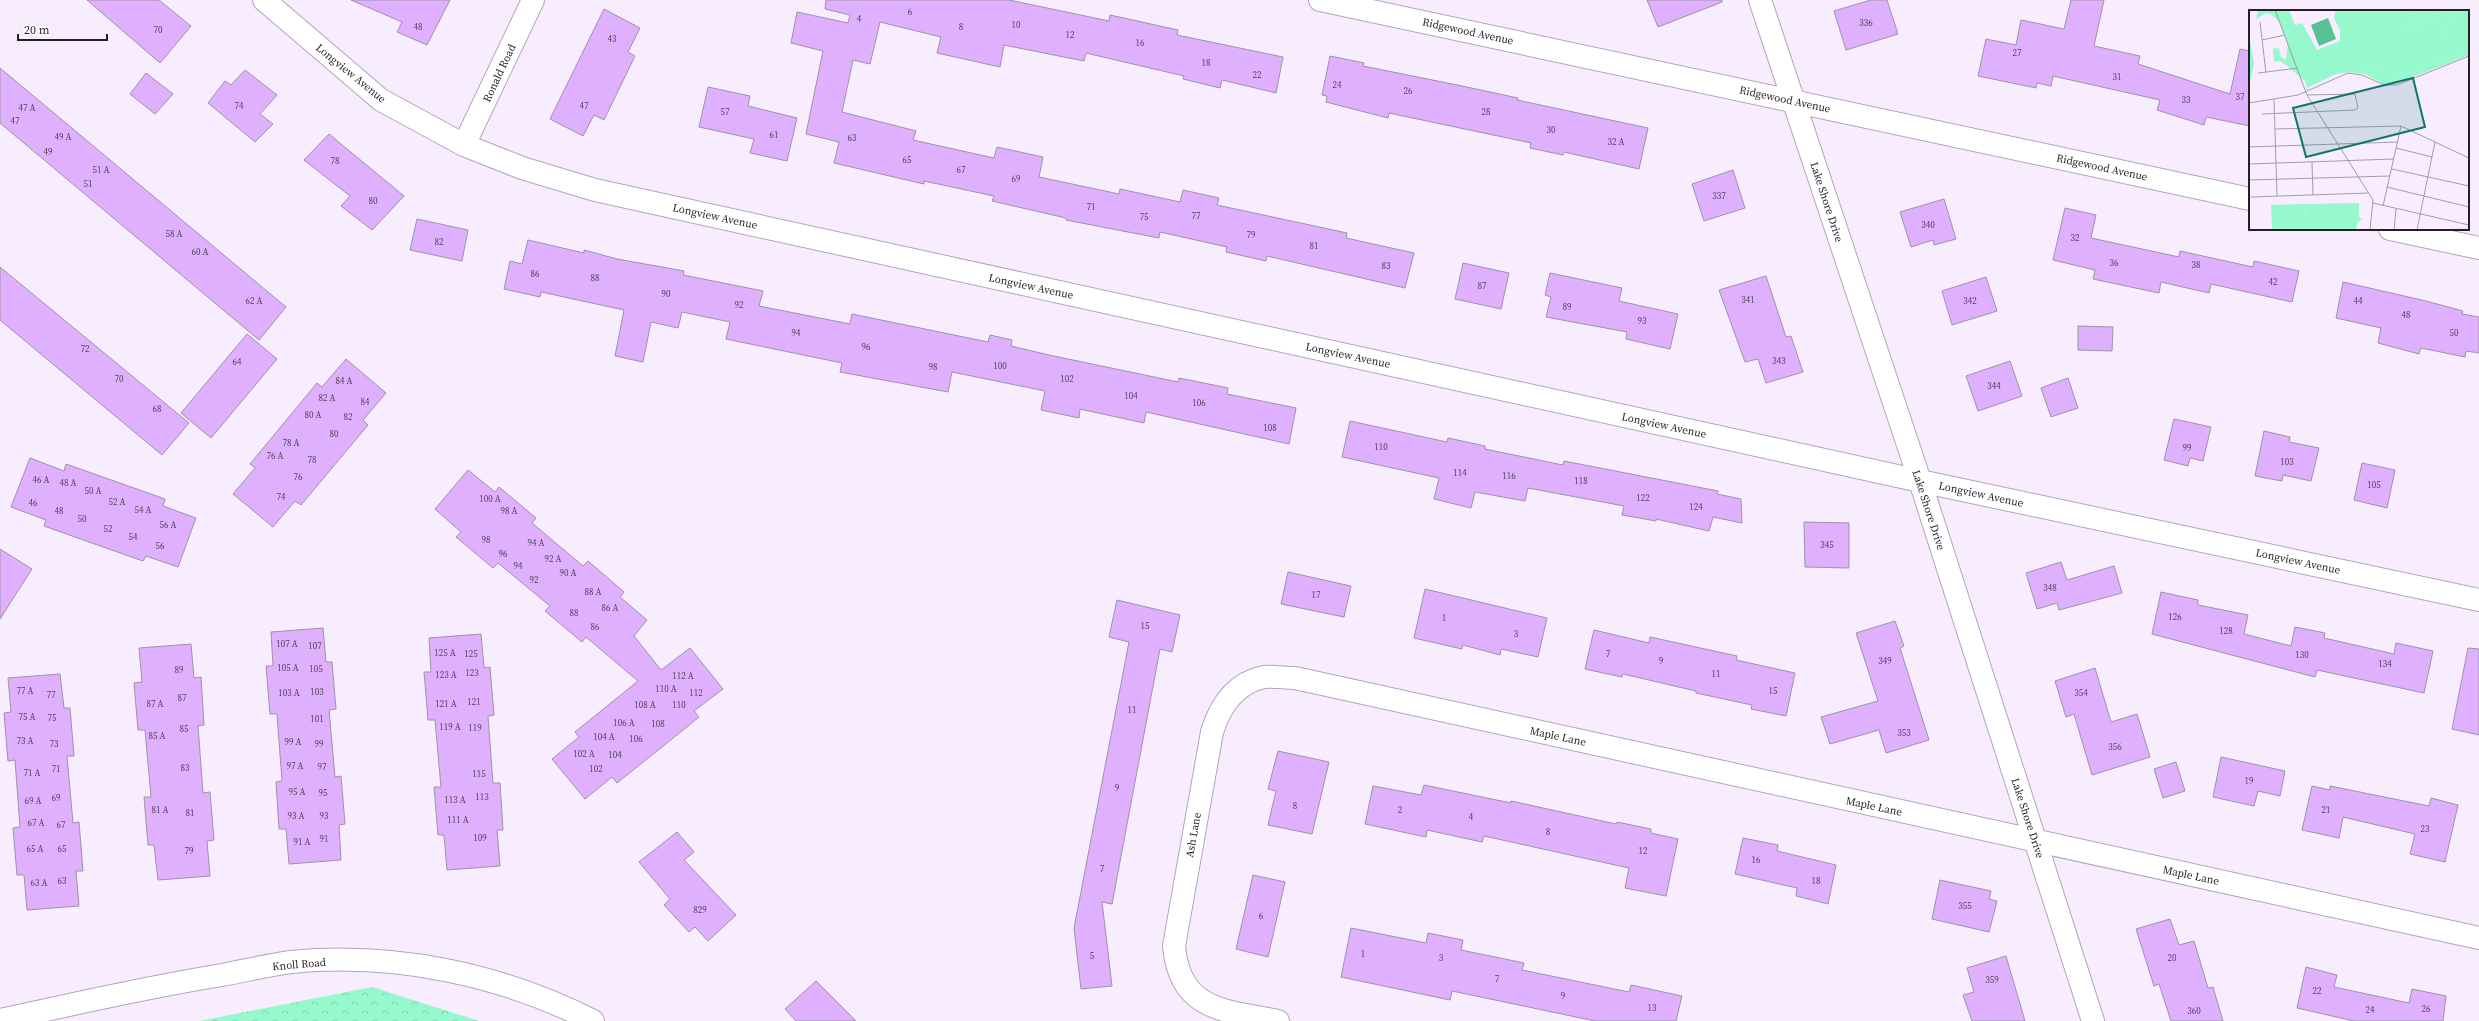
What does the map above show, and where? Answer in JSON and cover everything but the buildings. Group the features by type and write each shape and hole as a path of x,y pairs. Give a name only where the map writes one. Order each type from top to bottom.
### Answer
{"street":[{"name":"Longview Avenue","path":"264,0 381,100 464,145 522,168 595,190 1920,481 2479,600"},
{"name":"Ronald Road","path":"464,145 533,0"},
{"name":"Ridgewood Avenue","path":"1320,0 2249,199"},
{"name":"Lake Shore Drive","path":"1760,0 1920,481 2093,1021"},
{"path":"2395,230 2479,248"},
{"name":"Maple Lane","path":"1269,677 1295,678 2479,938"},
{"name":"Ash Lane","path":"1269,677 1246,684 1230,696 1218,713 1212,732 1174,946 1175,966 1184,985 1198,999 1213,1007 1278,1021"},
{"name":"Knoll Road","path":"0,1020 179,982 291,962 351,960 412,965 472,976 530,993 593,1021"}],"green space":[{"path":"372,987 479,1021 199,1021"}]}
